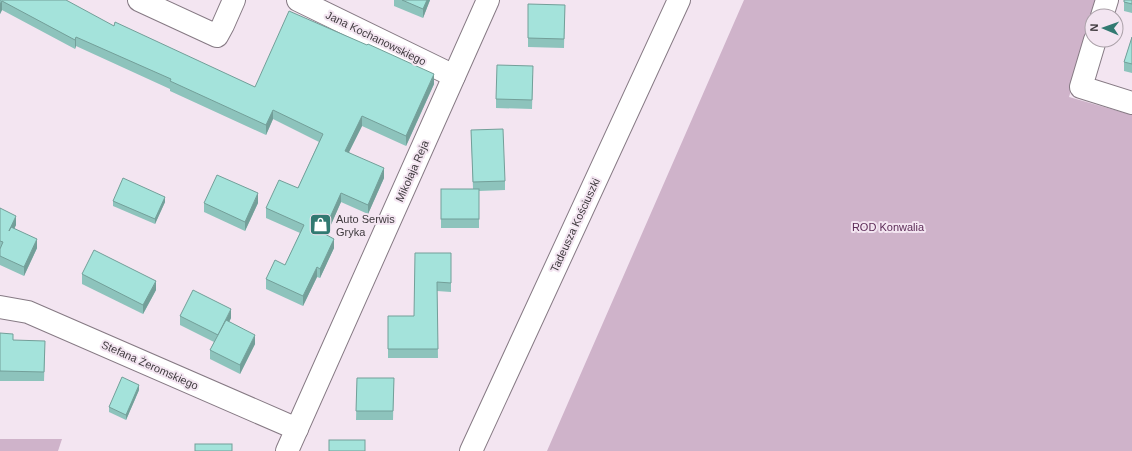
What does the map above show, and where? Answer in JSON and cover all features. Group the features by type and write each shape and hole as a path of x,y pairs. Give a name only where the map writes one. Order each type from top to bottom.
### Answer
{"street":[{"path":"139,0 217,36 234,0"},
{"name":"Jana Kochanowskiego","path":"298,0 454,76"},
{"name":"Mikołaja Reja","path":"287,451 488,0"},
{"name":"Tadeusza Kościuszki","path":"471,451 679,0"},
{"path":"1093,48 1081,87 1132,103"},
{"name":"Stefana Żeromskiego","path":"0,307 28,312 298,429"}],"green space":[{"name":"ROD Konwalia","path":"744,0 1099,0 1096,8 1084,8 1084,48 1069,97 1132,115 1132,451 547,451"},
{"path":"0,439 62,439 58,451 0,451"}],"building":[{"path":"0,0 66,0 114,26 115,22 255,87 289,11 367,45 368,44 434,74 406,136 362,116 345,151 384,168 368,205 341,193 323,233 334,239 320,269 317,267 303,296 266,279 275,260 285,265 304,225 266,208 279,180 298,188 323,134 273,110 266,125 170,81 171,79 76,37 75,40 2,1 0,4"},
{"path":"402,0 427,0 423,9"},
{"path":"1124,0 1132,0 1132,4 1124,2"},
{"path":"528,4 565,5 564,39 528,38"},
{"path":"1132,37 1132,64 1124,62"},
{"path":"497,65 533,66 532,100 496,99"},
{"path":"503,129 505,181 473,182 471,130"},
{"path":"217,175 258,193 245,222 204,203"},
{"path":"123,178 165,197 155,219 113,201"},
{"path":"441,189 479,189 479,219 441,219"},
{"path":"0,208 16,216 9,231 11,227 37,239 24,267 0,256 0,249 3,242 0,241"},
{"path":"94,250 156,281 143,305 82,274"},
{"path":"415,253 451,253 451,283 437,282 438,349 388,349 388,316 414,316"},
{"path":"193,290 231,309 218,335 180,316"},
{"path":"226,320 255,335 240,365 210,350"},
{"path":"0,333 13,334 13,340 45,341 44,372 0,371"},
{"path":"122,377 139,385 126,415 109,407"},
{"path":"357,378 394,378 393,411 356,411"},
{"path":"329,440 365,440 365,451 329,451"},
{"path":"195,444 232,444 232,451 195,451"}],"place":[{"name":"Auto Serwis Gryka","path":"320,225"}]}
